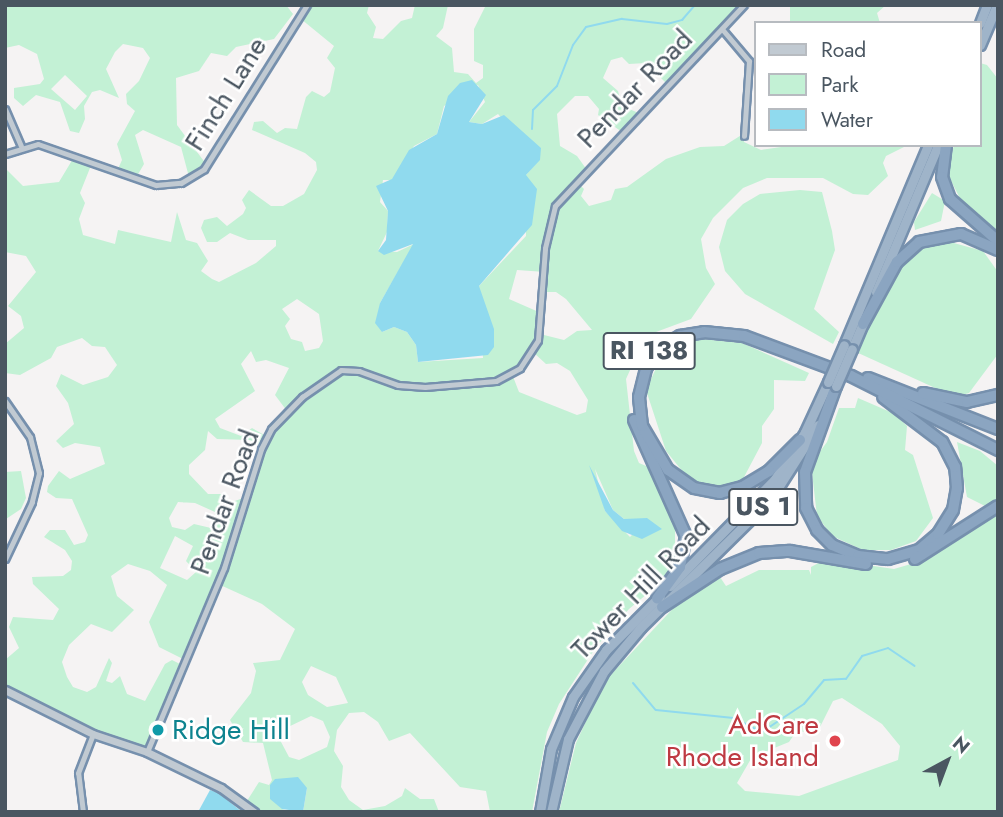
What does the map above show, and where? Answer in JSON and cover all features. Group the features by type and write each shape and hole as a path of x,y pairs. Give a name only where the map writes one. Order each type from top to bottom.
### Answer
{"highway":[{"path":"982,40 997,5"},
{"name":"Tower Hill Road","path":"540,812 551,749 573,697 606,650 782,485 812,437 927,147"},
{"name":"Tower Hill Road","path":"848,347 863,324 937,147"},
{"path":"946,147 942,171 950,199 998,242"},
{"path":"863,324 897,262 919,242 961,234 998,250"},
{"name":"RI 138","path":"659,603 680,567 686,542 683,523 643,445 633,412 635,378 655,345 688,328 737,328 786,343 998,429"},
{"path":"800,440 769,471 742,487 720,493 694,488 668,470 642,426 639,397 646,368 674,339 722,332 767,342 866,383 998,450"},
{"path":"832,384 805,472 807,514 817,530 838,548 866,557 893,558 919,550 943,529 956,502 956,473 937,436 866,383"},
{"name":"Tower Hill Road","path":"551,812 562,756 584,704 616,655 659,603 756,501 800,440 832,384"},
{"path":"902,391 967,402 998,395"},
{"path":"659,603 720,569 759,554 798,552 881,565 909,561 998,506"}],"street":[{"name":"Finch Lane","path":"21,146 38,144 156,185 181,183 204,169 307,5"},
{"name":"Pendar Road","path":"147,752 224,568 261,449 271,429 302,397 341,370 359,371 398,385 425,387 496,381 520,368 538,340 545,248 555,206 744,5"},
{"path":"722,29 749,61 744,136"},
{"path":"5,109 21,146 5,153"},
{"path":"5,401 30,437 38,473 35,494 5,559"},
{"path":"5,691 93,734 147,752 240,797 254,812"},
{"path":"83,812 77,790 78,773 93,734"}],"green space":[{"path":"5,5 286,5 293,14 274,39 236,47 227,56 211,53 199,71 176,78 177,125 206,164 189,177 181,147 143,130 135,135 144,164 137,176 117,171 122,160 117,144 135,111 127,104 126,94 139,81 150,58 143,48 123,44 115,52 106,69 119,98 100,90 92,92 84,106 85,119 79,133 70,131 60,102 36,95 23,106 14,98 14,88 40,84 44,79 37,54 19,45 5,48","holes":["65,75 87,96 75,110 51,89"]},
{"path":"309,5 369,5 367,13 376,27 373,38 383,39 401,21 412,18 415,5 448,5 443,28 436,36 452,48 454,72 468,74 476,83 483,78 483,65 474,61 474,29 486,5 744,5 668,85 646,63 629,64 622,57 611,60 603,78 618,91 622,106 641,114 622,132 598,115 599,109 588,96 575,96 557,114 560,146 577,156 587,170 577,182 584,189 581,196 589,206 611,200 615,189 627,187 666,159 700,147 724,146 743,134 744,142 761,150 781,147 904,147 886,156 883,163 888,176 868,195 853,194 823,178 767,178 743,188 713,218 701,239 706,268 715,284 691,319 656,332 636,357 626,379 634,451 639,463 651,468 675,519 675,558 665,579 629,609 596,647 559,704 547,732 532,812 490,812 486,791 460,787 410,733 389,741 378,722 364,712 349,713 337,730 334,751 343,766 341,787 349,800 363,810 385,806 402,796 405,788 420,799 434,799 439,812 303,812 307,788 282,809 292,812 242,812 230,800 245,804 259,782 269,785 272,780 263,743 243,742 230,720 251,693 256,671 253,663 280,660 295,629 262,604 218,584 185,660 159,647 149,622 167,585 150,571 128,564 111,576 117,596 134,610 112,632 91,624 69,645 62,662 67,677 73,687 87,692 96,687 109,658 112,663 106,681 112,683 120,676 127,694 145,701 165,664 172,660 182,665 145,754 116,746 5,692 5,660 19,648 9,627 13,617 53,620 59,609 33,584 32,577 63,576 71,570 72,561 65,550 44,537 50,530 65,530 74,545 85,542 88,535 72,499 56,498 47,492 48,486 59,471 70,479 105,464 100,447 75,443 63,448 56,441 74,424 68,403 56,386 61,374 83,385 108,377 117,365 105,347 92,346 82,338 57,347 51,358 20,375 5,373 5,344 24,328 21,316 8,306 36,272 26,256 5,252 5,168 23,186 59,182 74,157 92,163 80,193 85,203 79,219 83,235 115,244 118,230 171,242 177,212 186,240 197,243 208,261 201,271 219,282 256,263 276,246 276,240 248,240 230,233 217,242 207,242 201,228 204,220 217,217 227,226 243,214 246,208 242,200 249,190 271,206 283,206 304,194 317,170 316,162 305,153 252,130 254,122 263,121 277,133 285,128 297,129 306,97 312,91 324,97 330,92 335,68 327,58 334,46 301,19","holes":["478,85 485,102 469,122 482,124 498,114 539,160 526,175 526,236 479,286 483,358 418,362 416,345 407,332 394,327 382,332 380,303 414,244 397,252 378,251 387,232 388,211 380,202 383,180 392,180 414,146 437,134 444,106","517,270 545,272 543,292 556,292 566,299 592,330 577,331 564,340 540,334 541,313 509,299","297,299 319,314 323,341 319,348 305,351 302,342 291,339 285,326 290,319 282,309","251,351 256,362 266,360 289,368 275,395 287,411 266,436 252,428 241,436 220,428 215,419 255,391 241,364","533,352 546,364 557,363 570,371 588,400 586,412 577,415 519,392 512,374","208,431 217,439 250,440 261,447 246,497 232,502 221,494 208,494 189,474 189,465 205,450","595,469 613,510 624,519 647,519 630,537 605,511","178,502 195,503 215,512 216,524 211,528 194,524 185,530 172,527 169,518","175,536 193,546 186,561 196,572 187,580 160,568","311,666 336,677 348,703 327,707 308,695 302,682","311,716 323,721 330,737 327,747 299,760 289,757 280,740 284,729"]},
{"path":"790,5 886,5 877,13 879,21 790,21"},
{"path":"982,64 987,65 998,79 998,235 967,212 947,173 954,147 982,147"},
{"path":"800,190 822,192 832,231 835,250 814,309 839,332 833,344 745,294 725,271 719,247 727,220 743,204 760,194"},
{"path":"932,193 945,201 941,221 915,230 914,222"},
{"path":"950,242 983,251 998,272 998,354 969,393 955,397 856,352 891,277 915,248"},
{"path":"691,338 742,343 809,373 805,381 774,380 774,409 762,426 762,443 743,479 714,490 688,478 666,451 646,390 665,349"},
{"path":"858,398 895,414 907,426 905,450 913,455 933,518 916,541 891,550 863,550 832,536 817,516 811,464 827,442 839,408 855,408"},
{"path":"957,442 980,451 998,466 998,502 989,508 967,497"},
{"path":"21,471 26,498 21,509 6,519 5,472"},
{"path":"998,513 998,812 559,812 576,743 604,682 682,599 718,574 726,586 759,570 809,570 811,575 811,567 826,559 894,569 921,561","holes":["842,698 882,724 900,746 898,760 799,796 745,791 737,783 752,757 789,742 796,732 818,731 833,701"]}],"water":[{"path":"472,80 486,95 469,122 482,124 504,115 541,148 540,160 526,175 537,189 532,225 479,286 494,329 494,347 488,355 418,362 416,345 407,332 394,327 382,332 375,323 380,303 413,244 384,255 378,251 386,240 388,211 376,186 392,179 409,150 437,134 448,96 460,83"},
{"path":"589,465 613,510 624,519 647,518 662,529 642,539 622,531 605,511"},
{"path":"298,777 307,788 303,812 282,809 270,799 270,785 275,779"},
{"path":"210,790 219,793 242,812 198,812"}],"waterway":[{"path":"532,129 533,110 557,86 573,45 586,27 622,19 667,24 682,20 695,5"},
{"path":"633,683 656,710 734,718 762,732 804,704 824,680 846,679 862,656 888,648 915,666"}],"place":[{"name":"Ridge Hill","path":"158,730"},
{"name":"AdCare Rhode Island","path":"835,741"}]}
